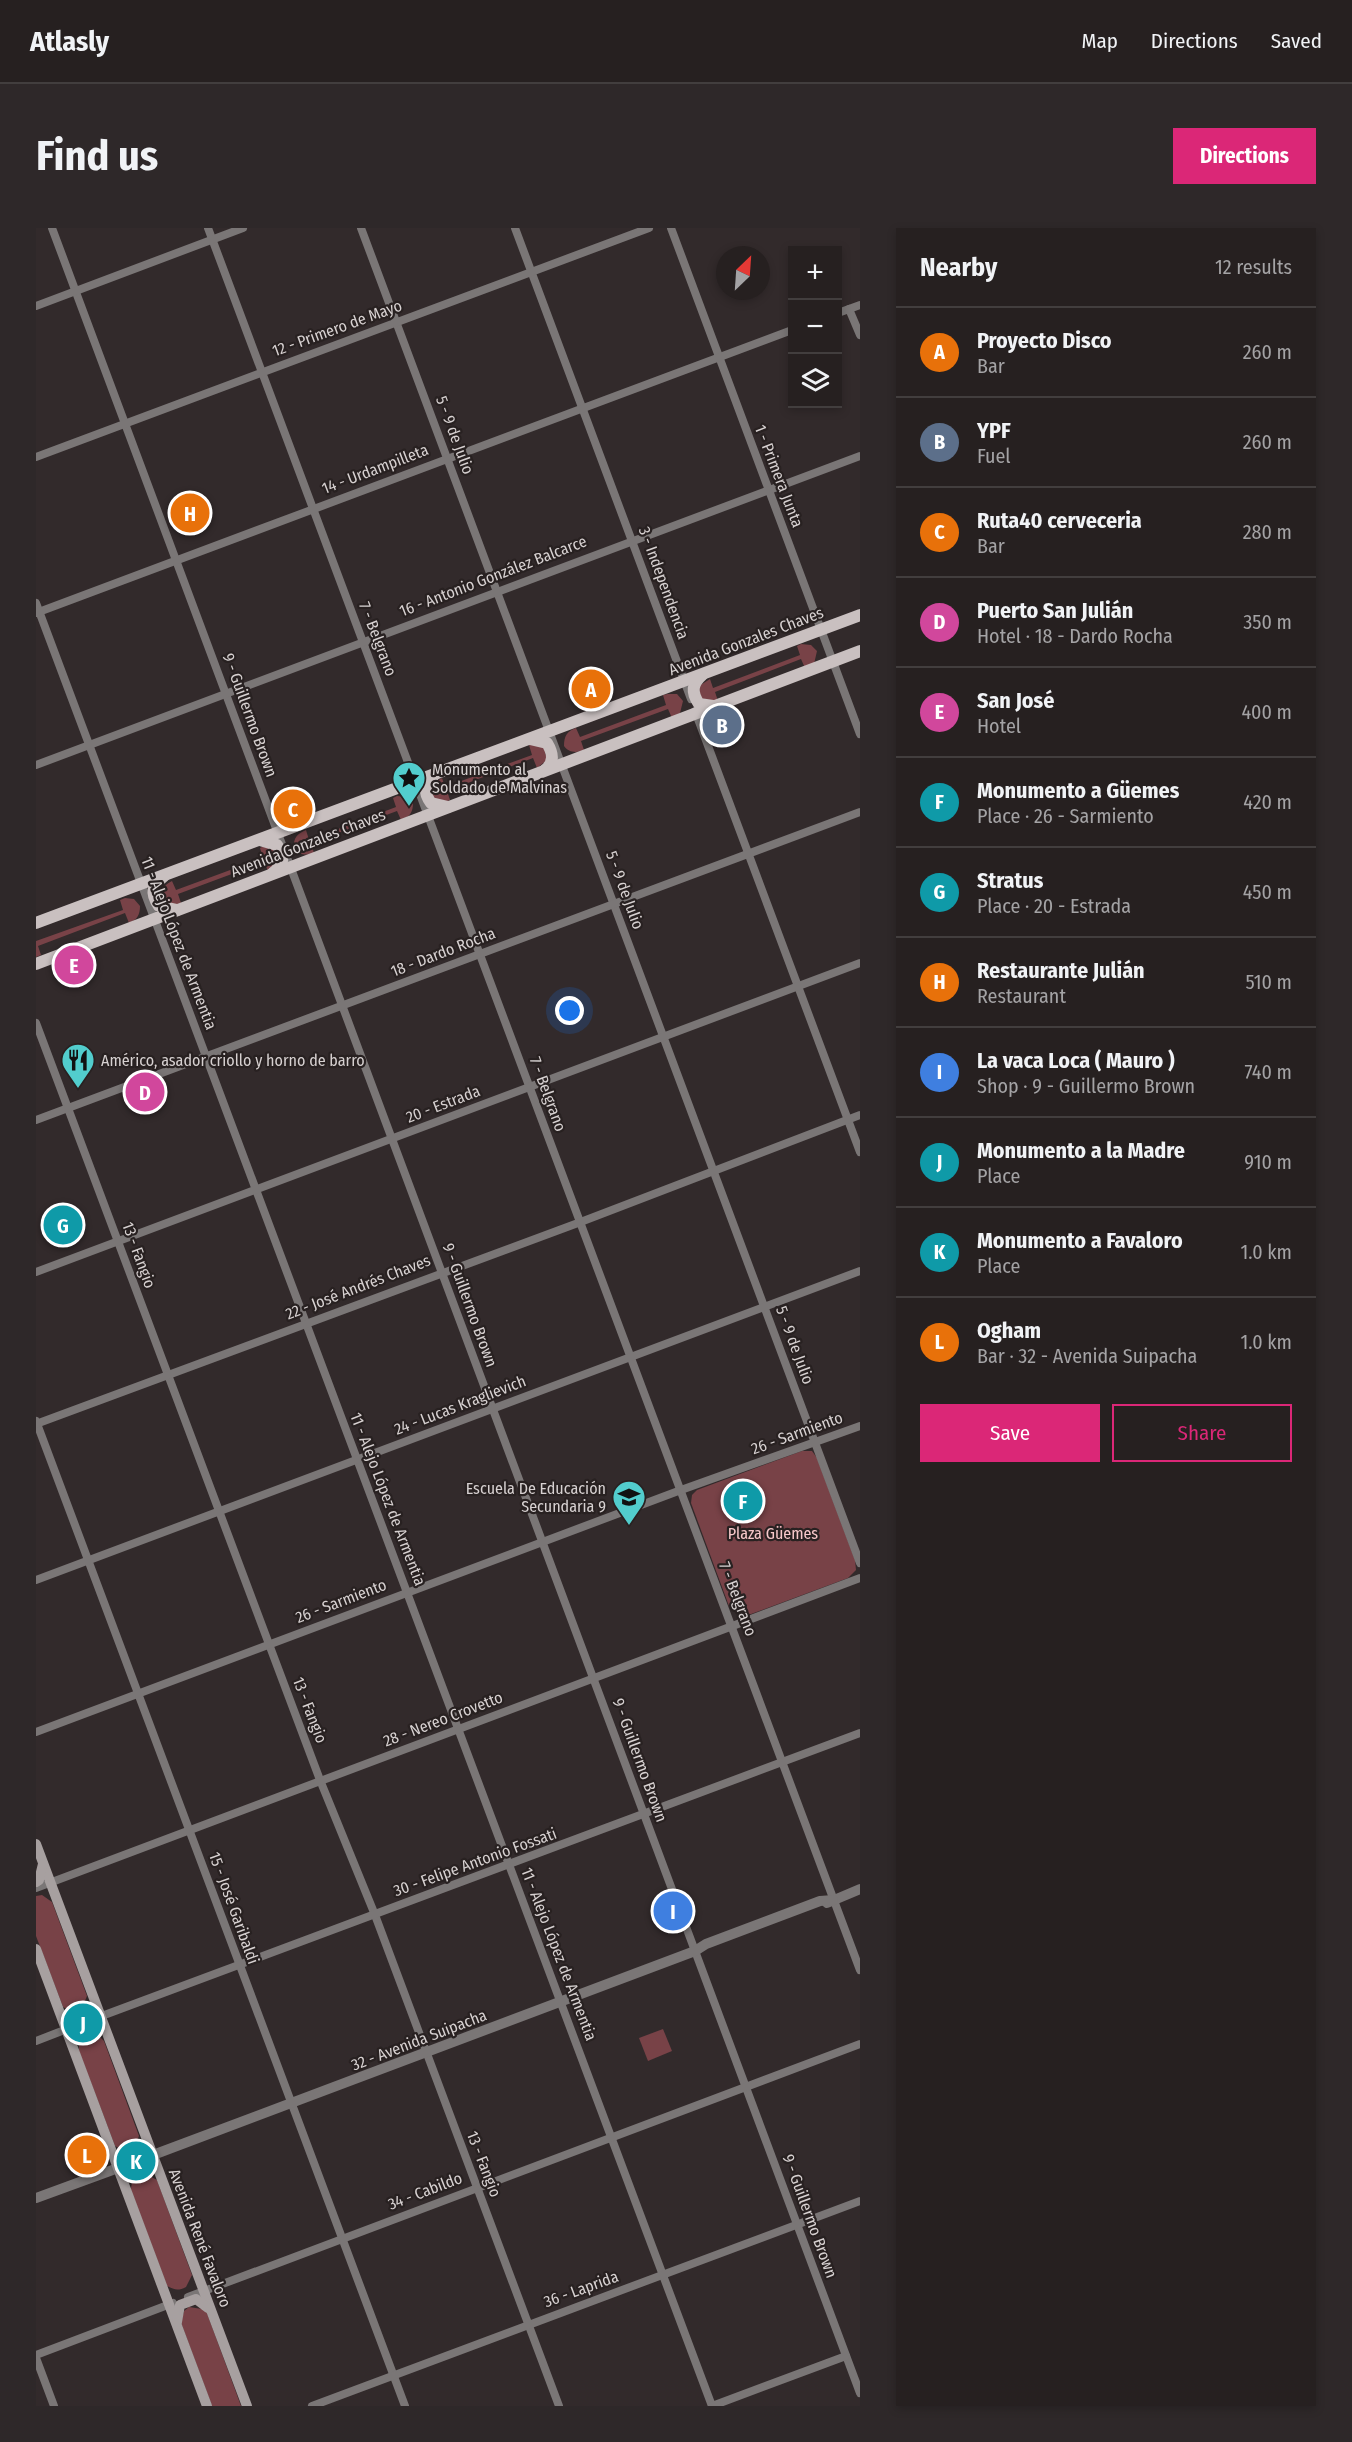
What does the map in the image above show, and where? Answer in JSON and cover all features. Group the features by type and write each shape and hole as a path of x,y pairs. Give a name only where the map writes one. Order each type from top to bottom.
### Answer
{"main road":[{"name":"Avenida Gonzales Chaves","path":"36,923 860,615"},
{"name":"Avenida Gonzales Chaves","path":"36,964 860,651"},
{"path":"703,674 692,688 694,697 699,704 715,706"},
{"path":"529,739 547,743 551,750 553,759 550,766 542,772"},
{"path":"435,774 424,788 427,797 431,803 449,807"},
{"path":"259,840 277,845 281,851 284,860 280,868 272,874"},
{"path":"165,875 152,890 154,899 159,906 177,910"},
{"name":"Avenida René Favaloro","path":"36,1844 99,2017 247,2406"},
{"path":"36,1882 39,1880 44,1864"},
{"path":"36,1949 68,2029 207,2406"},
{"path":"177,2324 180,2305 187,2301 196,2299 211,2310"}],"street":[{"name":"9 - Guillermo Brown","path":"52,228 860,2393"},
{"name":"7 - Belgrano","path":"208,228 860,1970"},
{"path":"36,306 243,228"},
{"name":"5 - 9 de Julio","path":"361,228 860,1563"},
{"name":"3 - Independencia","path":"515,228 860,1152"},
{"name":"12 - Primero de Mayo","path":"36,457 649,228"},
{"name":"1 - Primera Junta","path":"671,228 860,734"},
{"path":"842,311 860,305"},
{"path":"849,309 860,335"},
{"name":"14 - Urdampilleta","path":"38,613 788,331"},
{"name":"16 - Antonio González Balcarce","path":"36,765 860,456"},
{"name":"11 - Alejo López de Armentia","path":"36,603 712,2406"},
{"name":"18 - Dardo Rocha","path":"36,1120 860,812"},
{"name":"20 - Estrada","path":"36,1272 860,963"},
{"name":"13 - Fangio","path":"36,1023 320,1780 375,1915 559,2406"},
{"name":"22 - José Andrés Chaves","path":"36,1423 579,1223 860,1115"},
{"name":"24 - Lucas Kraglievich","path":"36,1580 860,1271"},
{"name":"15 - José Garibaldi","path":"36,1423 405,2406"},
{"name":"26 - Sarmiento","path":"36,1732 681,1490 860,1426"},
{"name":"28 - Nereo Crovetto","path":"36,1888 860,1578"},
{"name":"30 - Felipe Antonio Fossati","path":"99,2017 860,1733"},
{"name":"32 - Avenida Suipacha","path":"118,2168 138,2169 153,2155 695,1951 706,1944 820,1901 833,1900 860,1889"},
{"path":"36,2041 68,2029 77,2032 86,2031 95,2025 99,2017 90,2014 80,2015 72,2021 68,2029"},
{"name":"34 - Cabildo","path":"36,2357 342,2238 860,2044"},
{"name":"32 - Avenida Suipacha","path":"36,2198 118,2168 132,2153 142,2152 153,2155"},
{"name":"36 - Laprida","path":"312,2406 860,2200"},
{"path":"712,2406 846,2356"},
{"path":"36,2357 54,2406"}],"green space":[{"path":"811,645 817,651 814,664 805,668 801,659 715,692 718,701 700,699 699,686 710,679 713,688 800,655 797,646"},
{"path":"677,694 683,701 680,713 672,718 668,709 581,741 584,750 571,751 564,746 568,732 573,729 576,728 580,737 666,705 663,695"},
{"path":"543,744 547,760 537,768 533,758 447,791 450,800 445,802 432,798 431,785 442,778 445,787 532,755 529,745"},
{"path":"407,797 413,803 410,814 404,819 401,820 397,811 311,843 314,853 311,854 300,853 294,848 295,839 306,830 309,840 396,807 393,798"},
{"path":"274,847 280,858 268,871 264,862 178,894 181,903 176,905 163,901 161,895 163,889 172,881 176,890 263,858 260,848"},
{"path":"134,899 140,906 136,919 129,923 125,913 38,946 41,955 36,957 36,941 123,910 120,900"},
{"name":"Plaza Güemes","path":"802,1451 812,1451 817,1458 855,1560 856,1570 848,1578 751,1614 738,1615 729,1606 691,1503 692,1495 697,1490"},
{"path":"42,1895 52,1902 87,1996 82,2008 77,2010 63,2007 36,1936 36,1896"},
{"path":"663,2029 672,2051 648,2061 639,2038"},
{"path":"87,2035 100,2037 104,2041 139,2136 134,2148 129,2150 115,2146 79,2051 79,2044"},
{"path":"146,2174 157,2180 192,2275 186,2287 181,2289 167,2286 131,2190 135,2179"},
{"path":"189,2307 202,2309 207,2313 241,2406 212,2406 181,2323 184,2311"}],"place":[{"name":"Restaurante Julián","path":"190,513"},
{"name":"Proyecto Disco","path":"591,689"},
{"name":"YPF","path":"722,725"},
{"name":"Monumento al Soldado de Malvinas","path":"409,807"},
{"name":"Ruta40 cerveceria","path":"293,809"},
{"name":"San José","path":"74,965"},
{"name":"Américo, asador criollo y horno de barro","path":"78,1089"},
{"name":"Puerto San Julián","path":"145,1092"},
{"name":"Stratus","path":"63,1225"},
{"name":"Monumento a Güemes","path":"743,1501"},
{"name":"Escuela De Educación Secundaria 9","path":"629,1526"},
{"name":"La vaca Loca ( Mauro )","path":"673,1911"},
{"name":"Monumento a la Madre","path":"83,2023"},
{"name":"Ogham","path":"87,2155"},
{"name":"Monumento a Favaloro","path":"136,2161"}]}
